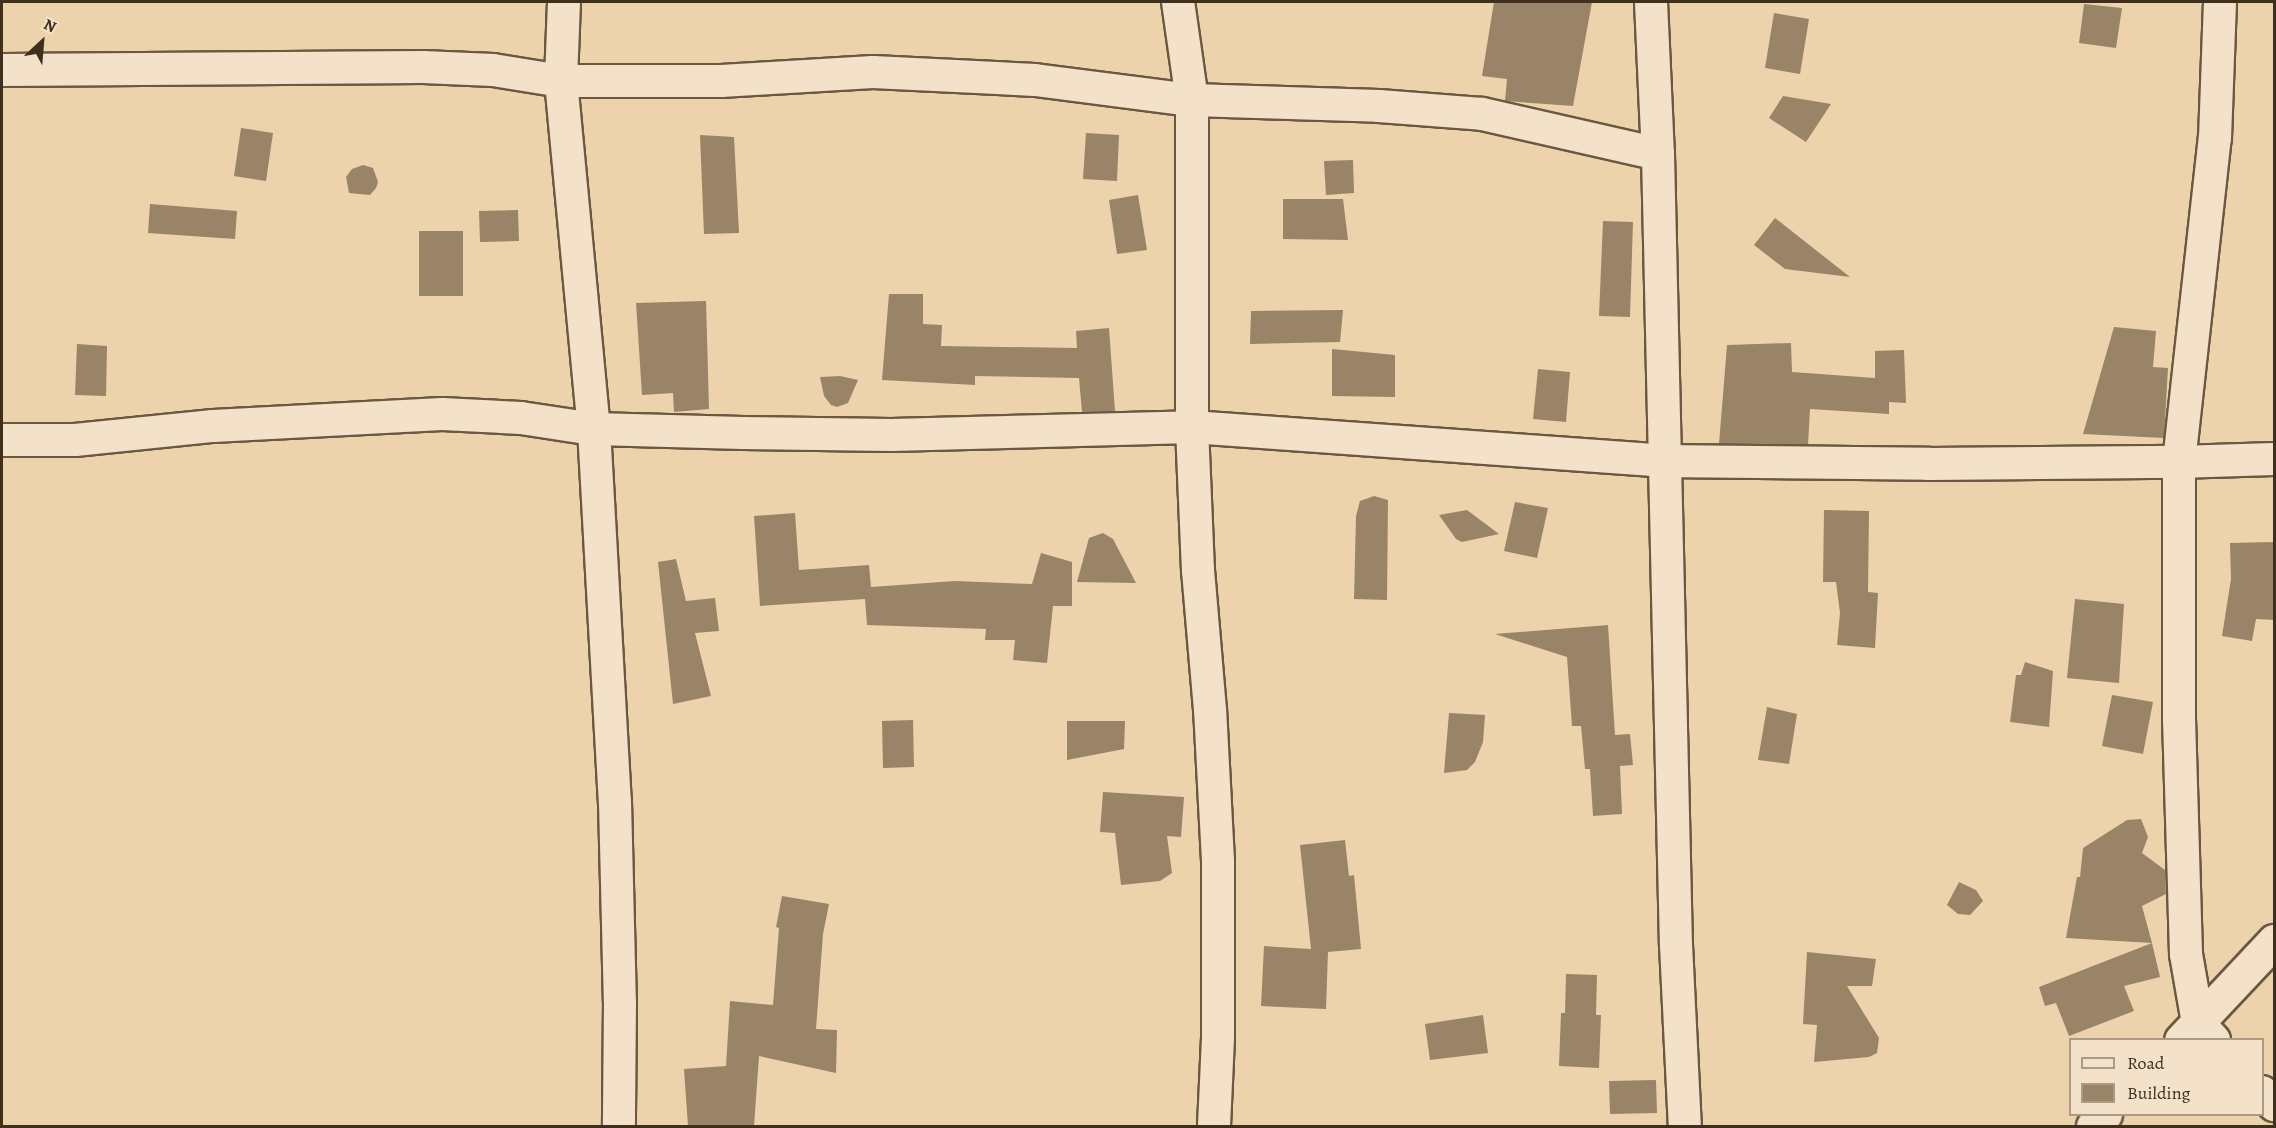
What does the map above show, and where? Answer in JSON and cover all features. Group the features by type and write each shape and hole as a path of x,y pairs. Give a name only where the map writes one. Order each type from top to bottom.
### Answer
{"street":[{"path":"564,2 561,81 594,429 615,802 620,1002 619,1126"},
{"path":"1178,2 1192,100 1192,427 1198,572 1210,710 1218,861 1218,1037 1214,1126"},
{"path":"1651,2 1658,154 1676,945 1685,1126"},
{"path":"2198,1034 2186,954 2179,720 2179,462 2215,138 2220,2"},
{"path":"2,70 423,67 493,70 561,81 721,81 873,72 1035,80 1192,100 1379,105 1482,114 1658,154"},
{"path":"2,440 75,440 213,426 442,414 521,418 594,429 891,435 1192,427 1664,461 1929,464 2274,459"},
{"path":"2198,1034 2274,941"}],"building":[{"path":"1494,2 1592,2 1573,106 1505,101 1507,79 1482,76"},
{"path":"2084,4 2122,8 2116,48 2079,43"},
{"path":"1774,13 1809,19 1800,74 1765,68"},
{"path":"1783,96 1831,104 1806,142 1769,118"},
{"path":"241,128 273,133 266,181 234,176"},
{"path":"1086,133 1119,135 1117,181 1083,179"},
{"path":"700,135 734,137 739,233 704,234"},
{"path":"1353,160 1354,193 1326,195 1324,161"},
{"path":"363,165 373,168 378,182 376,188 370,195 349,193 346,177 352,169"},
{"path":"1138,195 1147,250 1117,254 1109,200"},
{"path":"1283,199 1343,199 1348,240 1283,239"},
{"path":"150,204 237,211 235,239 148,233"},
{"path":"518,210 519,241 480,242 479,211"},
{"path":"1775,218 1850,277 1785,269 1754,245"},
{"path":"1603,221 1633,222 1630,317 1599,316"},
{"path":"419,231 463,231 463,296 419,296"},
{"path":"889,294 923,294 923,324 942,325 941,346 1077,348 1076,331 1109,328 1115,411 1082,412 1079,378 975,376 975,385 882,380"},
{"path":"706,301 709,409 674,412 673,393 642,395 636,303"},
{"path":"1343,310 1340,342 1250,344 1251,311"},
{"path":"2114,327 2156,331 2153,367 2168,368 2164,438 2083,434"},
{"path":"1791,343 1792,372 1875,378 1875,351 1904,350 1906,403 1889,402 1889,414 1810,409 1808,445 1719,444 1727,345"},
{"path":"77,344 107,346 106,396 75,395"},
{"path":"1332,349 1395,355 1395,397 1332,396"},
{"path":"1538,369 1570,372 1566,422 1533,419"},
{"path":"840,376 858,380 848,403 837,407 831,405 824,396 820,377"},
{"path":"1374,496 1388,500 1387,600 1354,599 1356,516 1360,501"},
{"path":"1515,502 1548,508 1537,558 1504,551"},
{"path":"1467,510 1499,534 1462,542 1456,539 1439,515"},
{"path":"1824,510 1869,511 1868,592 1878,593 1875,648 1837,645 1840,613 1836,582 1823,582"},
{"path":"795,513 799,570 869,565 871,587 955,581 1032,584 1041,553 1072,562 1072,606 1053,606 1047,663 1013,660 1015,640 985,640 986,629 867,625 865,599 760,606 754,516"},
{"path":"1103,533 1113,539 1136,583 1077,582 1089,538"},
{"path":"2274,542 2274,620 2256,619 2252,641 2222,636 2231,579 2230,543"},
{"path":"676,559 686,601 715,598 719,631 695,633 711,696 673,704 658,562"},
{"path":"2075,599 2124,604 2119,683 2067,678"},
{"path":"1608,625 1615,735 1630,734 1633,765 1620,766 1622,814 1593,816 1590,769 1585,769 1581,726 1572,726 1567,657 1495,634"},
{"path":"2025,662 2053,671 2049,727 2010,722 2016,675 2021,675"},
{"path":"2112,695 2153,702 2143,754 2102,746"},
{"path":"1767,707 1797,714 1789,764 1758,760"},
{"path":"1449,713 1485,715 1483,742 1475,762 1467,770 1444,773"},
{"path":"913,720 914,767 883,768 882,721"},
{"path":"1067,721 1125,721 1124,749 1067,760"},
{"path":"1103,792 1184,797 1181,837 1167,836 1172,873 1160,881 1121,885 1115,833 1100,832"},
{"path":"2141,819 2148,837 2142,853 2165,870 2166,894 2142,906 2152,943 2066,938 2077,877 2080,877 2083,848 2127,820"},
{"path":"1345,840 1349,876 1354,875 1361,949 1328,952 1326,1009 1261,1006 1264,946 1311,949 1300,845"},
{"path":"1959,882 1976,890 1983,901 1970,915 1958,914 1947,905"},
{"path":"782,896 829,904 823,934 816,1029 837,1030 836,1073 759,1056 754,1126 688,1126 684,1069 726,1066 730,1001 773,1005 779,928 776,927"},
{"path":"2152,943 2160,977 2124,986 2134,1011 2069,1036 2056,1003 2045,1006 2039,987"},
{"path":"1807,952 1876,959 1872,986 1847,986 1879,1038 1877,1053 1869,1057 1814,1062 1817,1025 1803,1024"},
{"path":"1566,974 1597,975 1596,1015 1601,1015 1599,1068 1559,1066 1561,1013 1565,1013"},
{"path":"1483,1015 1488,1053 1430,1060 1425,1024"},
{"path":"1656,1080 1657,1113 1610,1114 1609,1081"}]}
